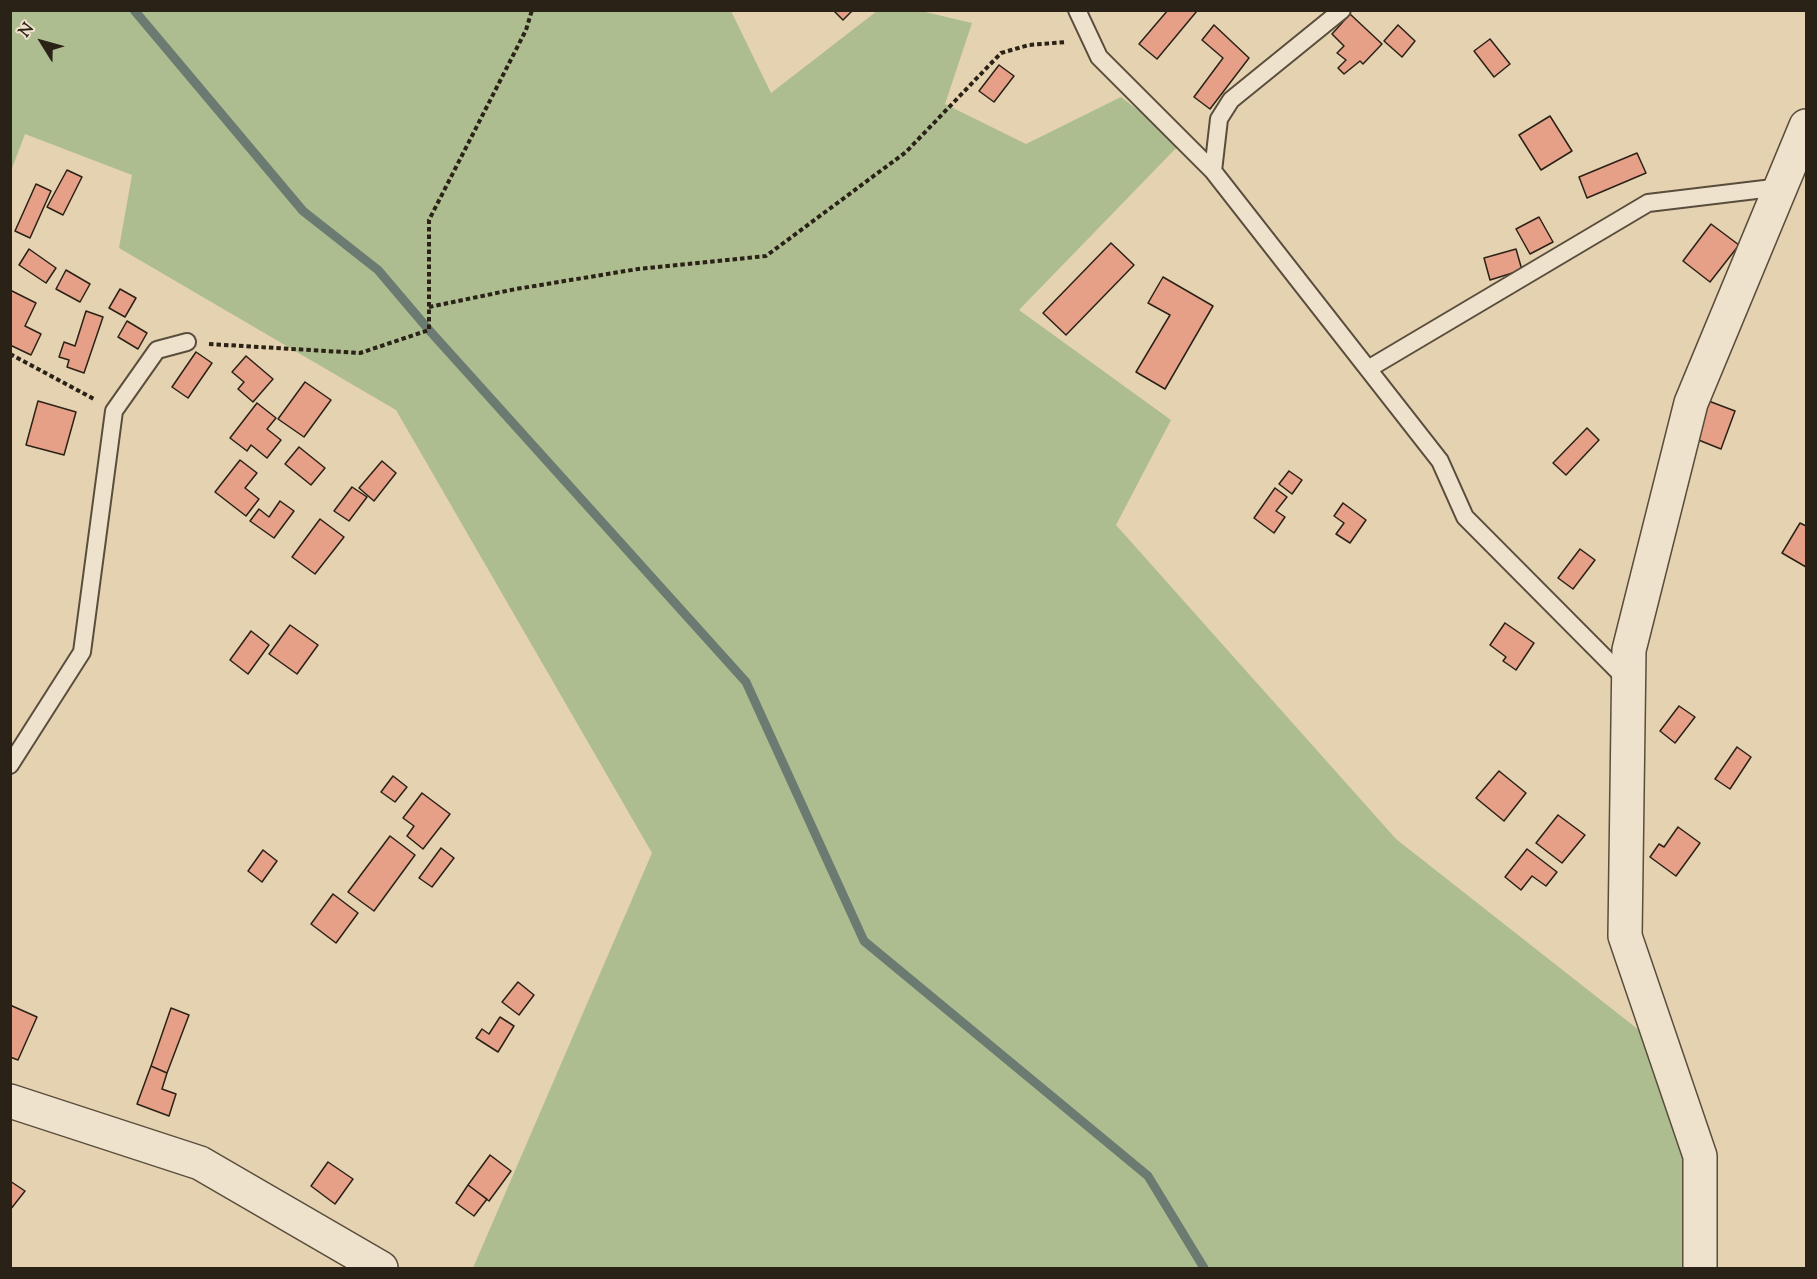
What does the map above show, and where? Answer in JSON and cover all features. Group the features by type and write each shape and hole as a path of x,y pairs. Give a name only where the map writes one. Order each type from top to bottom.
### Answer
{"street":[{"path":"1700,1269 1700,1156 1624,936 1629,650 1691,403 1806,126"},
{"path":"10,1101 200,1163 381,1269"}],"lane":[{"path":"1077,10 1099,57 1213,171 1440,461 1465,517 1628,682"},
{"path":"1213,171 1219,118 1231,100 1342,10"},
{"path":"1368,369 1648,203 1781,187"},
{"path":"10,765 82,652 114,411 158,350 187,342"}],"path":[{"path":"187,342 360,353 429,330 429,220 526,30 532,10"},
{"path":"429,307 516,289 638,269 766,256 906,152 1001,53 1029,45 1083,40 1094,46"},
{"path":"10,354 114,411"}],"green space":[{"path":"11,11 731,11 771,93 877,11 921,11 972,23 945,104 1026,144 1121,97 1181,143 1019,310 1171,420 1116,525 1396,839 1663,1049 1700,1156 1700,1268 473,1268 652,853 396,410 119,248 132,175 25,134 11,171"}],"building":[{"path":"833,10 853,10 843,20"},
{"path":"1168,10 1197,11 1157,59 1139,44"},
{"path":"1350,14 1382,44 1363,64 1360,61 1344,74 1338,68 1346,60 1337,53 1344,46 1332,34"},
{"path":"1214,25 1249,58 1210,109 1194,97 1223,58 1202,40"},
{"path":"1398,25 1415,41 1402,57 1384,41"},
{"path":"1490,39 1510,64 1494,77 1474,51"},
{"path":"999,65 1014,76 994,102 979,91"},
{"path":"1550,116 1572,151 1541,170 1519,135"},
{"path":"1637,153 1646,173 1587,198 1579,177"},
{"path":"67,170 82,177 63,215 47,207"},
{"path":"36,184 51,191 30,238 15,231"},
{"path":"1539,217 1553,242 1530,254 1516,229"},
{"path":"1711,224 1739,245 1710,282 1683,261"},
{"path":"1111,243 1134,265 1066,335 1043,313"},
{"path":"29,249 56,268 46,283 19,265"},
{"path":"1516,249 1522,270 1490,280 1484,258"},
{"path":"66,270 90,284 80,302 56,289"},
{"path":"1163,277 1213,306 1165,389 1136,372 1170,315 1148,303"},
{"path":"120,289 136,298 125,317 109,308"},
{"path":"10,290 36,303 25,326 41,334 31,355 10,345"},
{"path":"86,311 103,317 84,373 67,367 69,360 59,357 64,342 75,346"},
{"path":"127,321 147,333 138,349 118,337"},
{"path":"196,352 212,363 188,398 172,387"},
{"path":"246,356 273,379 253,402 238,389 244,382 232,372"},
{"path":"305,382 331,400 304,437 278,419"},
{"path":"1706,400 1735,411 1721,449 1691,437"},
{"path":"38,401 76,412 64,455 26,445"},
{"path":"257,403 276,418 267,429 281,440 267,458 251,445 247,451 230,438"},
{"path":"1587,428 1599,440 1566,475 1553,463"},
{"path":"299,447 325,468 311,485 285,464"},
{"path":"240,460 257,473 245,488 259,499 246,516 215,492"},
{"path":"382,461 396,473 374,501 359,488"},
{"path":"1289,471 1302,480 1292,494 1279,484"},
{"path":"352,487 367,497 349,521 334,511"},
{"path":"1275,488 1287,497 1276,511 1285,517 1274,533 1254,518"},
{"path":"280,501 294,511 274,538 250,521 259,509 269,517"},
{"path":"1343,503 1366,520 1350,543 1336,534 1344,523 1334,516"},
{"path":"320,519 344,537 315,574 292,557"},
{"path":"1800,523 1806,526 1806,567 1782,553"},
{"path":"1580,549 1595,560 1573,589 1558,578"},
{"path":"1505,623 1534,643 1516,670 1503,661 1506,657 1490,645"},
{"path":"290,625 318,645 297,674 269,654"},
{"path":"251,631 269,645 248,674 230,660"},
{"path":"1679,706 1695,717 1675,743 1660,731"},
{"path":"1737,747 1751,757 1730,789 1715,779"},
{"path":"1499,771 1526,793 1504,821 1476,798"},
{"path":"393,776 407,787 395,802 381,792"},
{"path":"422,793 450,814 423,849 407,836 414,826 403,818"},
{"path":"1558,815 1585,835 1562,863 1536,843"},
{"path":"1678,827 1700,843 1676,876 1650,857 1659,844 1664,847"},
{"path":"390,836 415,855 374,911 348,892"},
{"path":"441,848 454,858 432,887 419,878"},
{"path":"1527,849 1557,872 1546,886 1532,876 1521,890 1505,877"},
{"path":"263,850 277,861 262,882 248,871"},
{"path":"333,894 358,913 336,943 311,924"},
{"path":"518,982 534,995 519,1015 502,1002"},
{"path":"10,1005 37,1017 18,1060 10,1057"},
{"path":"171,1008 189,1015 167,1073 151,1066"},
{"path":"500,1017 514,1026 498,1052 476,1038 482,1029 489,1034"},
{"path":"151,1066 167,1073 162,1089 176,1094 169,1116 137,1104"},
{"path":"490,1155 511,1171 489,1201 468,1185"},
{"path":"328,1162 353,1179 335,1204 311,1186"},
{"path":"10,1181 25,1191 10,1210"},
{"path":"468,1185 487,1199 474,1216 456,1203"}],"waterway":[{"path":"134,10 303,211 378,270 429,330 746,682 864,941 1148,1176 1204,1268"}]}
